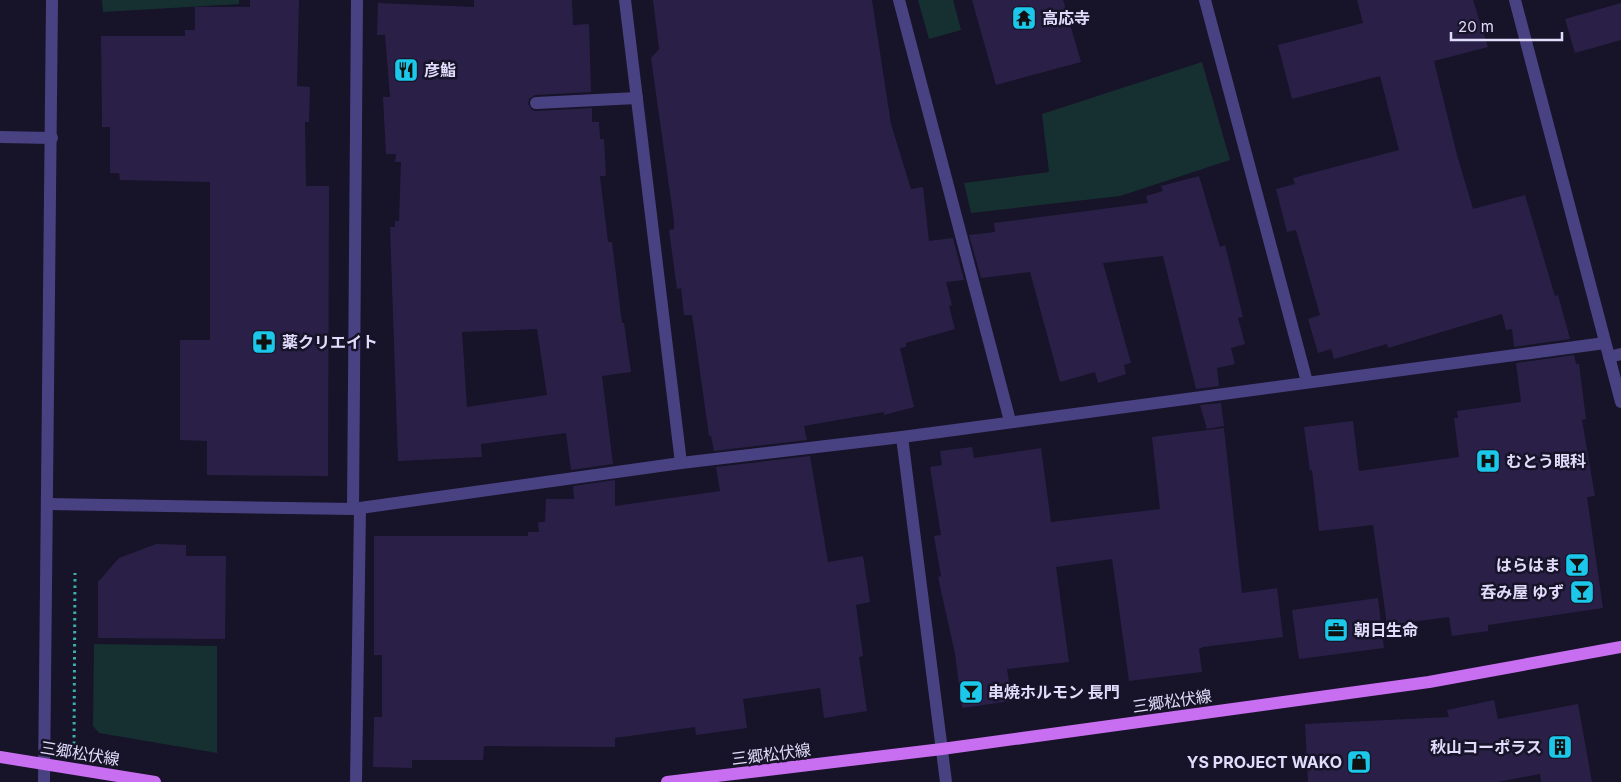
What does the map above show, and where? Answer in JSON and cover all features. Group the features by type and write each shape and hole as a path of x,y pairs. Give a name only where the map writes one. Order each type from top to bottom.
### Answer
{"main road":[{"name":"三郷松伏線","path":"667,782 942,749 1429,682 1621,647"},
{"name":"三郷松伏線","path":"0,757 155,782"}],"street":[{"path":"44,782 52,0"},
{"path":"356,782 357,0"},
{"path":"625,0 681,463"},
{"path":"899,0 1010,421"},
{"path":"1204,0 1307,382"},
{"path":"1515,0 1605,343 1615,356 1621,402"},
{"path":"536,103 637,98"},
{"path":"0,137 52,138"},
{"path":"48,504 357,509 681,463 902,437 1010,421 1605,343"},
{"path":"902,437 946,782"}],"green space":[{"path":"102,0 239,0 239,4 103,12"},
{"path":"918,0 953,0 961,30 929,39"},
{"path":"1202,62 1230,160 1120,196 971,213 964,183 1049,172 1042,114"},
{"path":"94,644 217,646 217,753 99,733 93,726"}],"building":[{"path":"250,0 299,0 297,86 310,87 309,122 305,122 306,186 329,186 328,476 207,475 207,441 180,440 180,340 210,340 210,182 120,180 119,173 110,173 110,127 102,127 101,36 185,36 185,30 195,30 195,7 250,7"},
{"path":"474,0 572,0 573,25 589,24 591,92 535,95 529,99 528,104 532,110 536,111 592,108 592,122 599,122 600,139 604,139 606,176 600,176 608,242 612,242 622,323 624,323 631,372 602,376 613,464 571,470 566,433 481,444 482,457 398,461 390,227 395,227 395,221 399,221 401,162 395,162 396,154 386,154 383,97 390,97 385,35 377,35 378,3 474,7","holes":["537,329 547,395 467,407 462,332"]},
{"path":"653,0 872,0 891,124 911,189 923,187 929,241 953,238 964,280 946,282 952,305 949,306 955,329 906,343 906,347 900,348 914,407 884,415 884,412 804,426 807,440 714,451 711,436 709,436 692,315 684,315 681,288 677,289 669,230 674,229 674,221 651,58 659,49"},
{"path":"972,0 1063,0 1081,62 996,85"},
{"path":"1357,0 1473,0 1488,47 1434,61 1457,155 1473,209 1525,195 1555,296 1558,295 1570,339 1514,347 1512,329 1506,330 1502,314 1388,348 1387,344 1334,359 1331,349 1318,353 1308,319 1320,315 1296,230 1287,232 1276,189 1295,184 1293,178 1399,150 1380,76 1292,99 1278,45 1363,23"},
{"path":"1621,3 1621,40 1575,53 1565,19"},
{"path":"1199,176 1220,247 1225,245 1243,317 1238,318 1245,344 1231,348 1235,364 1217,368 1219,386 1196,389 1163,256 1103,263 1131,363 1124,365 1126,374 1098,383 1095,372 1060,382 1030,272 981,278 969,235 995,232 994,223 1148,203 1146,196 1163,191 1161,186"},
{"path":"1574,355 1576,364 1579,364 1586,419 1582,420 1595,496 1587,497 1603,608 1488,625 1488,631 1452,636 1449,617 1387,625 1373,525 1319,531 1312,470 1310,471 1304,427 1353,421 1359,471 1459,457 1454,418 1458,418 1457,411 1521,402 1516,363"},
{"path":"1221,403 1224,426 1207,429 1200,405"},
{"path":"1224,428 1242,593 1277,588 1283,637 1203,647 1199,649 1202,672 1129,681 1112,559 1056,567 1069,662 1007,669 1012,701 962,708 955,654 938,577 941,576 934,536 941,535 930,467 942,465 940,451 972,447 974,458 1041,448 1051,522 1160,509 1152,437"},
{"path":"810,456 828,562 863,556 870,602 856,605 863,656 859,657 867,711 824,718 820,688 743,699 747,728 696,735 695,727 615,738 615,747 484,746 483,760 412,760 412,768 373,767 374,717 382,717 382,655 374,655 374,536 528,536 528,532 539,532 538,522 545,522 546,499 574,499 573,486 615,480 615,506 720,491 716,467"},
{"path":"156,544 186,545 186,556 226,556 225,639 98,638 98,582 119,558"},
{"path":"1378,598 1384,648 1299,659 1292,610"},
{"path":"1494,700 1498,719 1578,704 1592,782 1541,782 1540,774 1497,782 1308,782 1305,724 1449,717 1447,710"}],"place":[{"name":"高応寺","path":"1024,18"},
{"name":"彦鮨","path":"406,70"},
{"name":"薬クリエイト","path":"264,342"},
{"name":"むとう眼科","path":"1488,461"},
{"name":"はらはま","path":"1577,565"},
{"name":"呑み屋 ゆず","path":"1582,592"},
{"name":"朝日生命","path":"1336,630"},
{"name":"串焼ホルモン 長門","path":"971,692"},
{"name":"秋山コーポラス","path":"1560,747"},
{"name":"YS PROJECT WAKO","path":"1359,762"}]}
